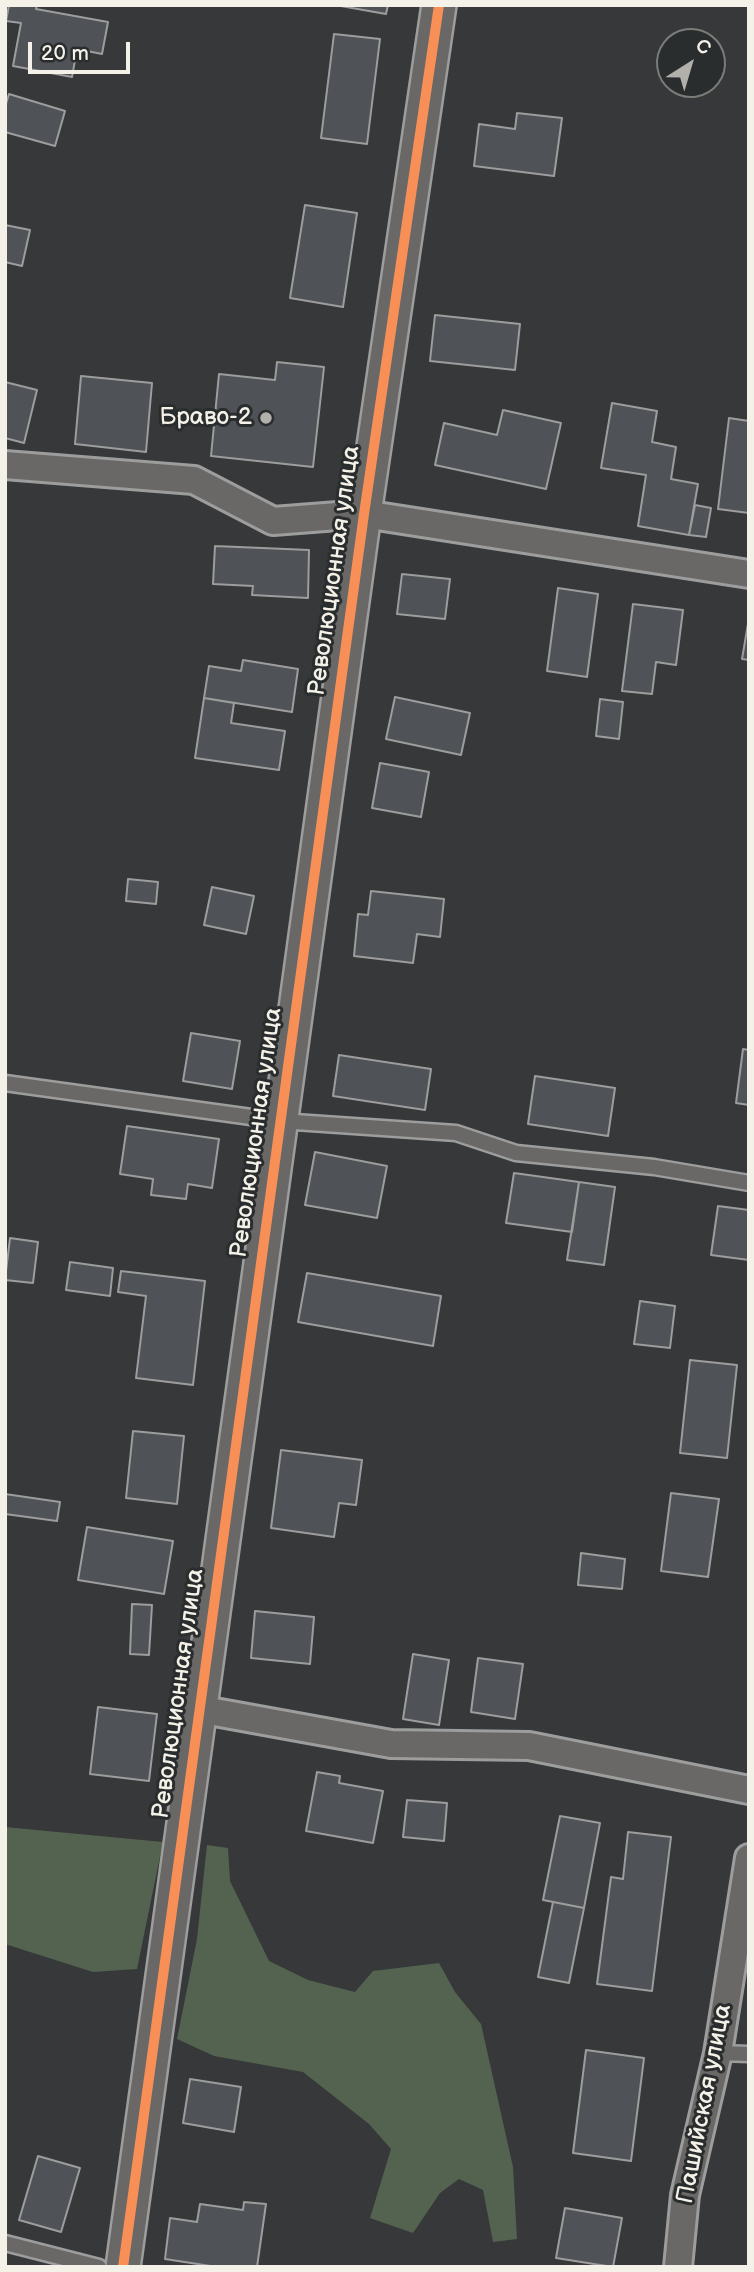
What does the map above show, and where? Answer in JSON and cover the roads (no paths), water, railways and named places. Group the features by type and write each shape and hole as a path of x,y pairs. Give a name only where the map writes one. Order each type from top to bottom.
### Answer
{"street":[{"name":"Революционная улица","path":"123,2267 364,514 439,5"},
{"path":"5,465 194,480 273,521 364,514 749,574"},
{"path":"198,1709 391,1744 530,1746 749,1790"},
{"name":"Пашийская улица","path":"678,2267 685,2195 718,2053 749,1858"}],"lane":[{"path":"5,1083 280,1121 456,1133 516,1153 654,1167 749,1183"},
{"path":"718,2053 749,2054"},
{"path":"5,2243 99,2267"}],"place":[{"name":"Браво-2","path":"266,418"}]}
